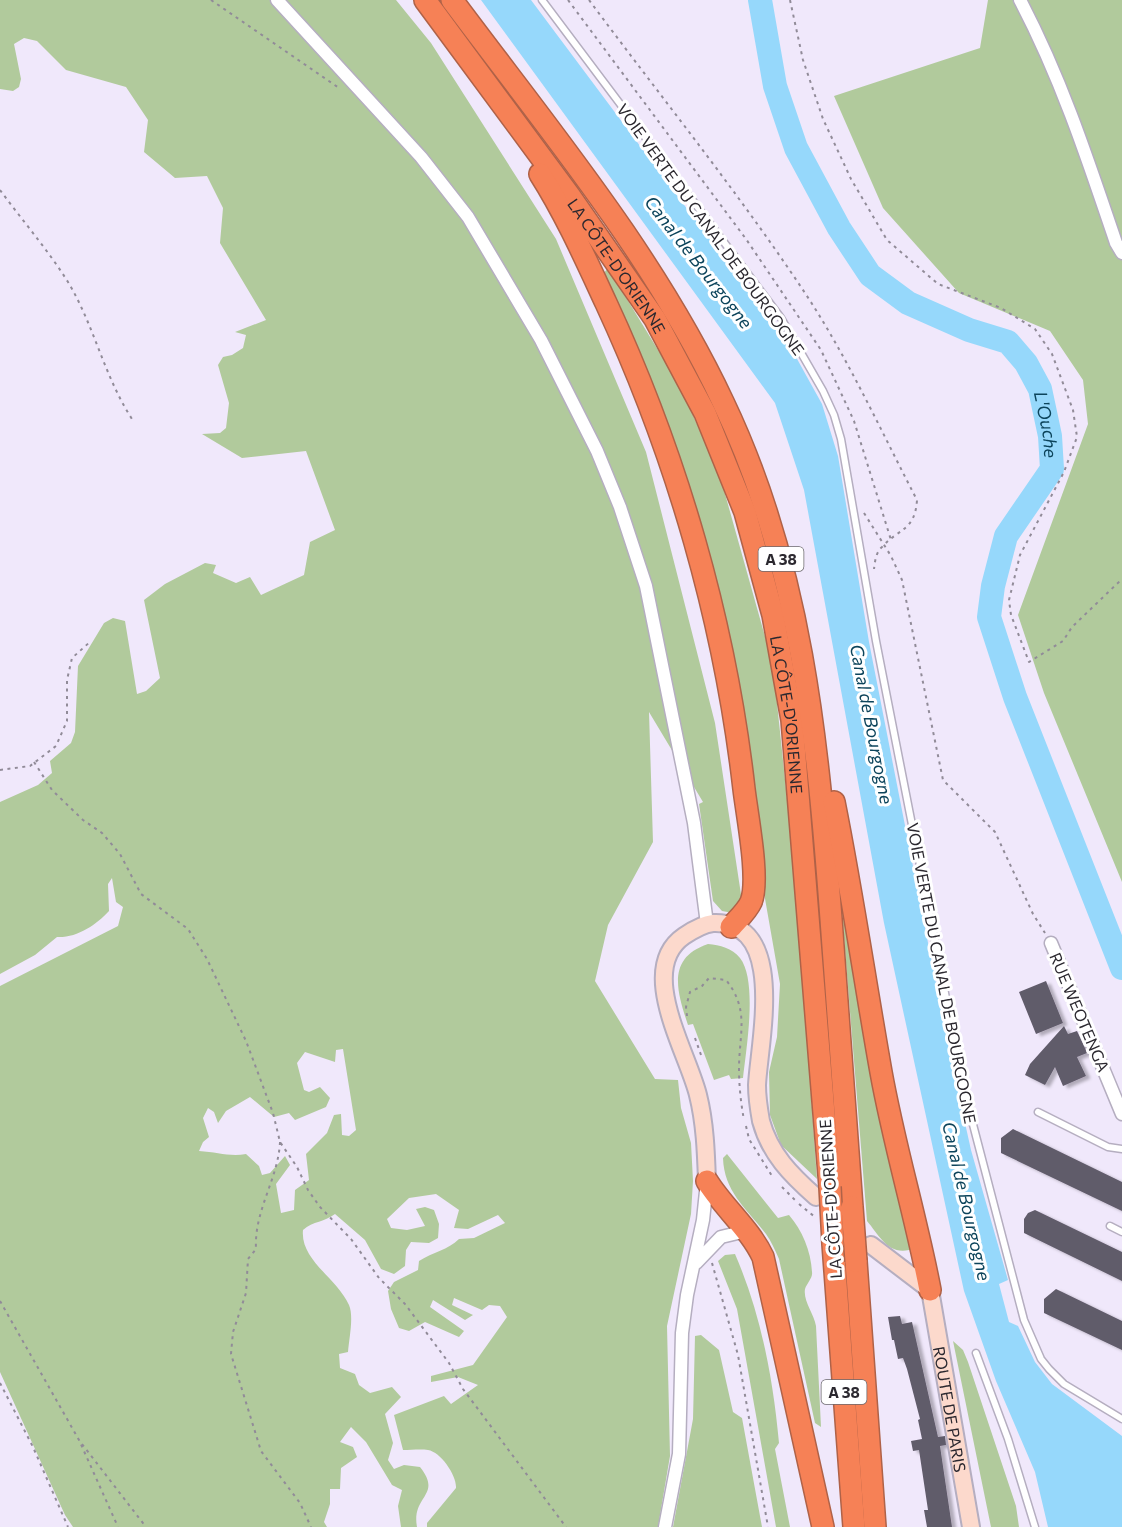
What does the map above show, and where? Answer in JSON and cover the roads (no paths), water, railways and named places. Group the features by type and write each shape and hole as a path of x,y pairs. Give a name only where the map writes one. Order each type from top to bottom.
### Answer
{"highway":[{"name":"LA CÔTE-D'ORIENNE","path":"425,0 595,230 655,319 705,413 745,512 773,615 792,720 823,1192 833,1244 854,1527"},
{"name":"LA CÔTE-D'ORIENNE","path":"452,0 632,244 699,352 735,427 756,479 788,580 812,709 824,820 875,1527"},
{"path":"469,58 546,183 588,264 632,361 689,524 721,647 738,743 748,820 753,893 748,908 731,927"},
{"path":"800,635 855,907 881,1072 930,1290"},
{"path":"707,1180 718,1198 759,1250 765,1265 823,1527"}],"main road":[{"path":"707,1180 705,1137 698,1096 666,999 662,979 664,962 674,945 707,924 731,927 753,945 764,971 765,1004 757,1087 765,1134 781,1162 823,1192"},
{"path":"871,1245 930,1290"},
{"name":"ROUTE DE PARIS","path":"930,1290 971,1527"}],"street":[{"path":"277,0 421,157 468,217 542,340 597,451 620,507 646,586 694,823 707,924"},
{"path":"1020,0 1039,36 1077,126 1116,243 1122,253"},
{"name":"RUE WEOTENGA","path":"1051,943 1122,1114"},
{"path":"665,1527 679,1454 682,1333 701,1231 707,1180"},
{"path":"693,1266 725,1235 746,1231"}],"lane":[{"name":"VOIE VERTE DU CANAL DE BOURGOGNE","path":"542,0 781,318 808,362 834,415 964,1090 1024,1320 1041,1359 1057,1377 1064,1384 1122,1419"},
{"path":"1038,1112 1108,1147 1122,1149"},
{"path":"1110,1226 1122,1232"},
{"path":"976,1353 1008,1438 1035,1527"}],"water":[{"name":"Canal de Bourgogne","path":"481,0 531,0 791,348 822,404 838,456 869,642 951,1060 971,1150 1008,1280 999,1284 1009,1322 1018,1326 1035,1362 1052,1384 1122,1436 1122,1527 1048,1527 1035,1472 996,1381 964,1291 884,923 804,490 775,403"}],"waterway":[{"name":"L'Ouche","path":"760,0 775,86 796,148 839,228 870,275 908,303 969,330 1008,342 1026,363 1040,389 1050,436 1052,469 1006,536 993,586 989,617 1015,697 1122,968"}]}
